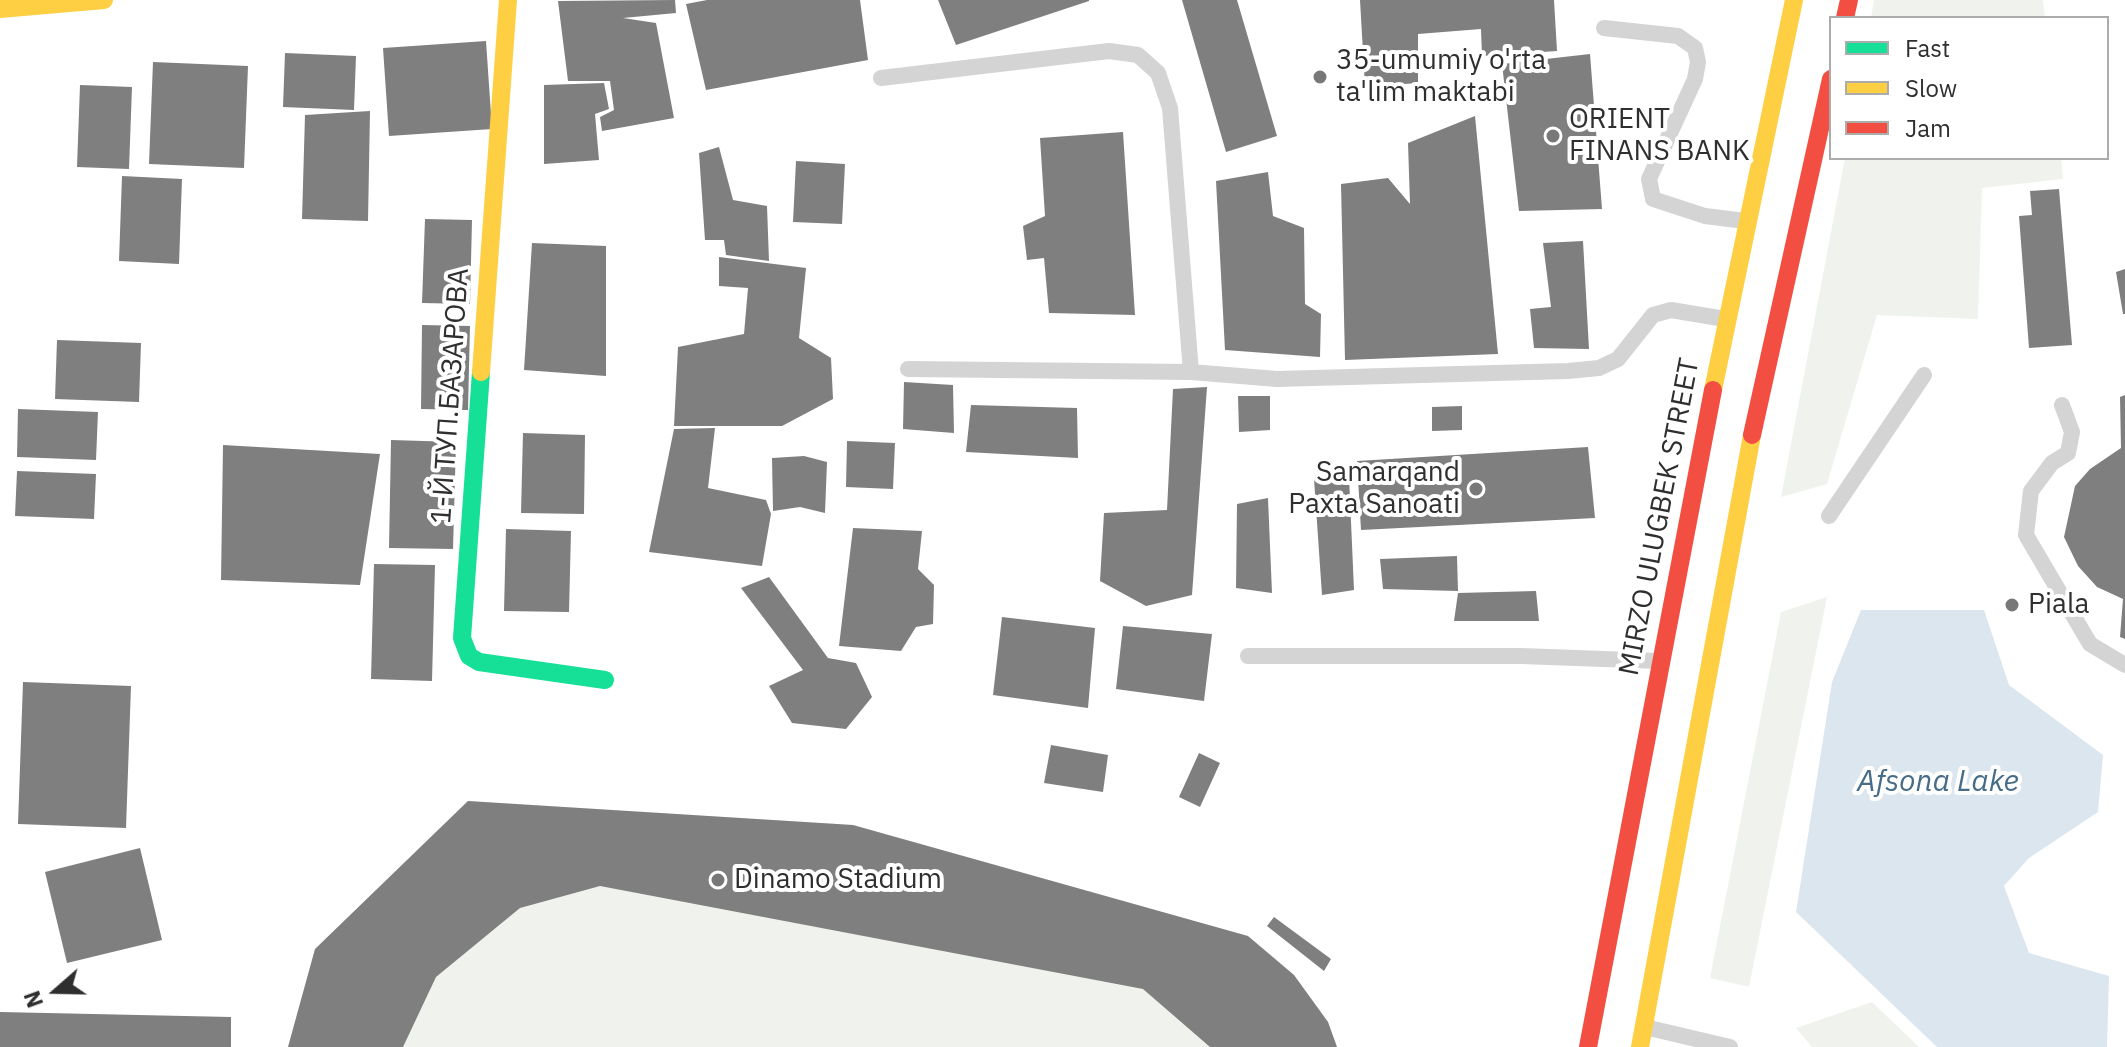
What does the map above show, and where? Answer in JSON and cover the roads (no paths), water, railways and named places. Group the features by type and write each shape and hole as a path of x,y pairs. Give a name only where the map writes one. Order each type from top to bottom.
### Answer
{"main road":[{"path":"0,9 104,0"},
{"name":"1-Й ТУП.БАЗАРОВА","path":"508,0 462,638 469,656 479,662 605,680"},
{"name":"MIRZO ULUGBEK STREET","path":"1588,1047 1726,319 1794,0"},
{"path":"1640,1047 1738,496 1829,88"}],"lane":[{"path":"1604,28 1678,36 1695,48 1698,62 1695,79 1649,179 1653,199 1705,216 1747,222"},
{"path":"881,78 1109,51 1138,55 1158,73 1170,108 1191,372"},
{"path":"908,369 1191,372 1277,379 1363,379 1599,368 1618,359 1653,315 1671,310 1726,319"},
{"path":"1829,516 1924,375"},
{"path":"2062,405 2072,432 2068,453 2052,463 2031,491 2026,535 2090,644 2125,665"},
{"path":"1248,656 1521,656 1661,661"},
{"path":"1644,1026 1730,1047"}],"water":[{"name":"Afsona Lake","path":"1861,610 1984,610 2009,685 2103,755 2098,812 2029,858 2004,886 2029,953 2109,976 2107,1047 1937,1047 1796,912 1832,682"}],"place":[{"name":"35-umumiy o'rta ta'lim maktabi","path":"1320,77"},
{"name":"ORIENT FINANS BANK","path":"1553,136"},
{"name":"Samarqand Paxta Sanoati","path":"1476,489"},
{"name":"Piala","path":"2012,605"},
{"name":"Dinamo Stadium","path":"718,880"}]}
